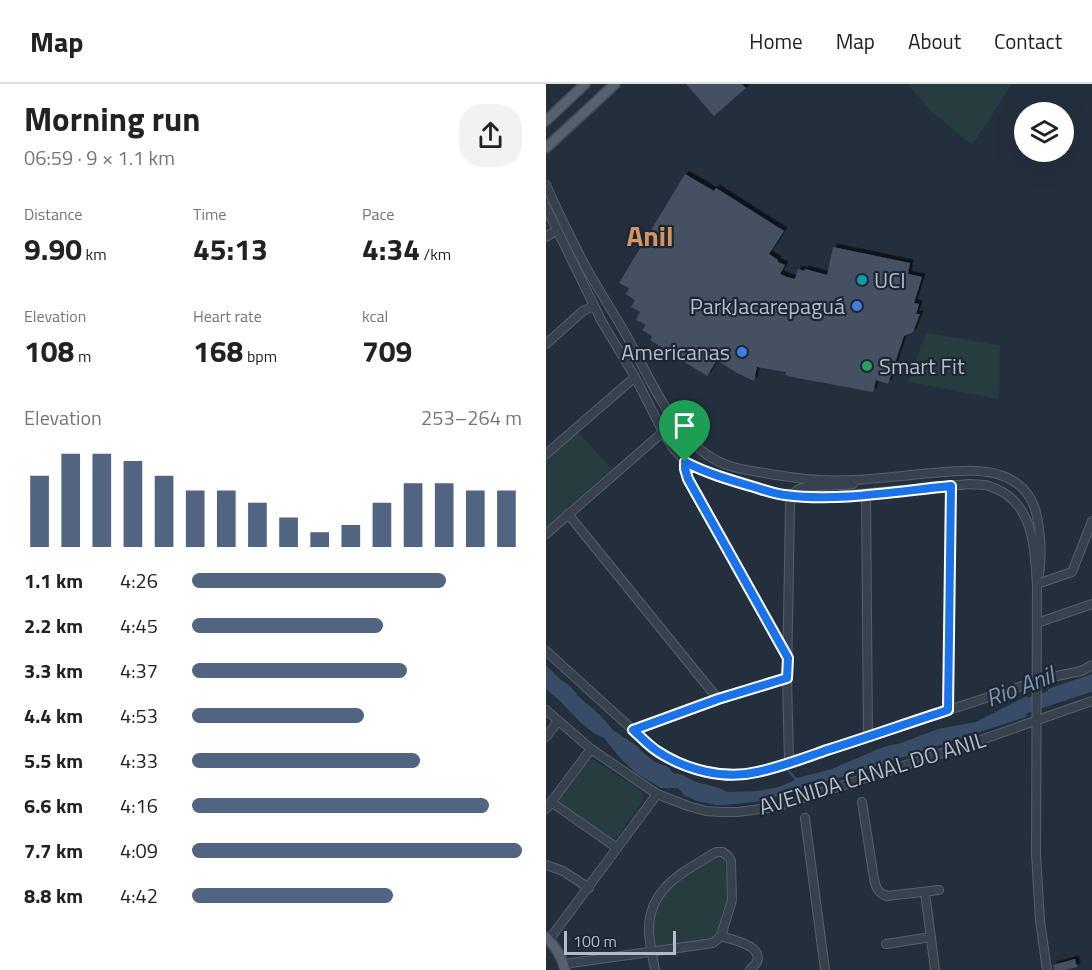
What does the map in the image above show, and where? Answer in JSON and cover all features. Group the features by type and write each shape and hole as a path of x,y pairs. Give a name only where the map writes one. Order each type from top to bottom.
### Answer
{"main road":[{"path":"547,119 585,84"},
{"path":"546,148 615,84"},
{"path":"548,938 560,954 565,967"}],"street":[{"path":"546,185 588,270 662,400 678,427 696,446 714,459 734,468 817,480 847,480 959,471 997,474 1016,483 1032,500 1038,514 1041,561 1037,584"},
{"path":"546,207 602,322 635,377 663,432 685,462 738,482 793,496 866,494 970,484 988,485 1015,500 1029,522 1034,546 1037,584 1036,854 1040,921 1047,970"},
{"path":"546,237 556,230"},
{"path":"546,344 583,311 594,306"},
{"path":"546,454 635,377"},
{"path":"546,534 663,432"},
{"path":"685,462 688,479 788,658"},
{"path":"789,762 787,678 789,510 793,496 797,490 806,486 850,485 881,477"},
{"path":"948,710 951,486"},
{"path":"866,494 868,737"},
{"path":"568,514 718,699"},
{"path":"1037,584 1072,572 1092,521"},
{"path":"1037,623 1092,604"},
{"path":"546,651 655,750 690,767 708,772 741,775 758,772 948,710 1080,671 1092,664"},
{"path":"633,730 718,699 787,678"},
{"name":"AVENIDA CANAL DO ANIL","path":"546,710 591,749 657,794 688,806 714,812 738,812 776,807 955,749 1037,717 1092,701"},
{"path":"546,737 558,721"},
{"path":"591,749 549,806 617,848"},
{"path":"548,938 589,888 657,794"},
{"path":"862,802 876,888 880,894 887,897 939,890"},
{"path":"805,818 825,970"},
{"path":"565,967 652,951 713,943 721,936 732,900 731,861 723,852 716,852 675,878 654,902 649,934 652,951 655,970"},
{"path":"546,865 563,871 589,888"},
{"path":"925,892 935,970"},
{"path":"721,936 754,948 757,962 750,970"},
{"path":"886,944 932,937"}],"green space":[{"path":"908,84 1012,84 972,145 930,110"},
{"path":"926,333 1000,345 999,399 908,382"},
{"path":"577,431 612,469 546,527 546,458"},
{"path":"590,759 642,791 644,795 643,800 617,838 612,841 560,802 560,798"},
{"path":"719,856 724,858 725,862 728,897 719,933 709,940 657,946 654,943 651,920 655,907 673,883"}],"water":[{"path":"546,665 613,730 637,746 655,762 668,767 673,773 727,792 757,791 779,787 795,780 787,771 789,770 797,778 832,769 883,747 938,729 976,722 1027,696 1026,717 765,801 716,805 697,801 684,795 678,788 661,788 636,773 604,738 581,723 546,689"},
{"path":"1092,674 1092,690 1048,706 1048,689"}],"building":[{"path":"686,84 742,84 746,88 714,116"},
{"path":"685,174 714,191 716,188 784,231 769,254 785,265 780,274 787,277 795,279 798,269 827,275 833,247 910,263 908,274 922,277 914,303 919,304 916,314 920,314 913,332 904,336 888,384 876,380 873,392 792,377 785,375 786,372 757,367 754,381 717,360 707,376 650,340 652,336 642,330 646,325 636,320 640,312 631,307 635,300 626,294 629,288 619,283"},
{"path":"1075,959 1077,967 1054,970 1053,965"}],"waterway":[{"name":"Rio Anil","path":"1011,713 1092,684"}],"place":[{"name":"UCI","path":"862,280"},
{"name":"ParkJacarepaguá","path":"857,306"},
{"name":"Americanas","path":"742,352"},
{"name":"Smart Fit","path":"867,366"}],"district":[{"name":"Anil","path":"650,236"}],"route":[{"path":"685,462 699,469 765,491 785,495 837,496 951,486 948,710 758,772 741,775 708,772 690,767 655,750 633,730 718,699 787,678 788,658 688,479 685,462"}]}
